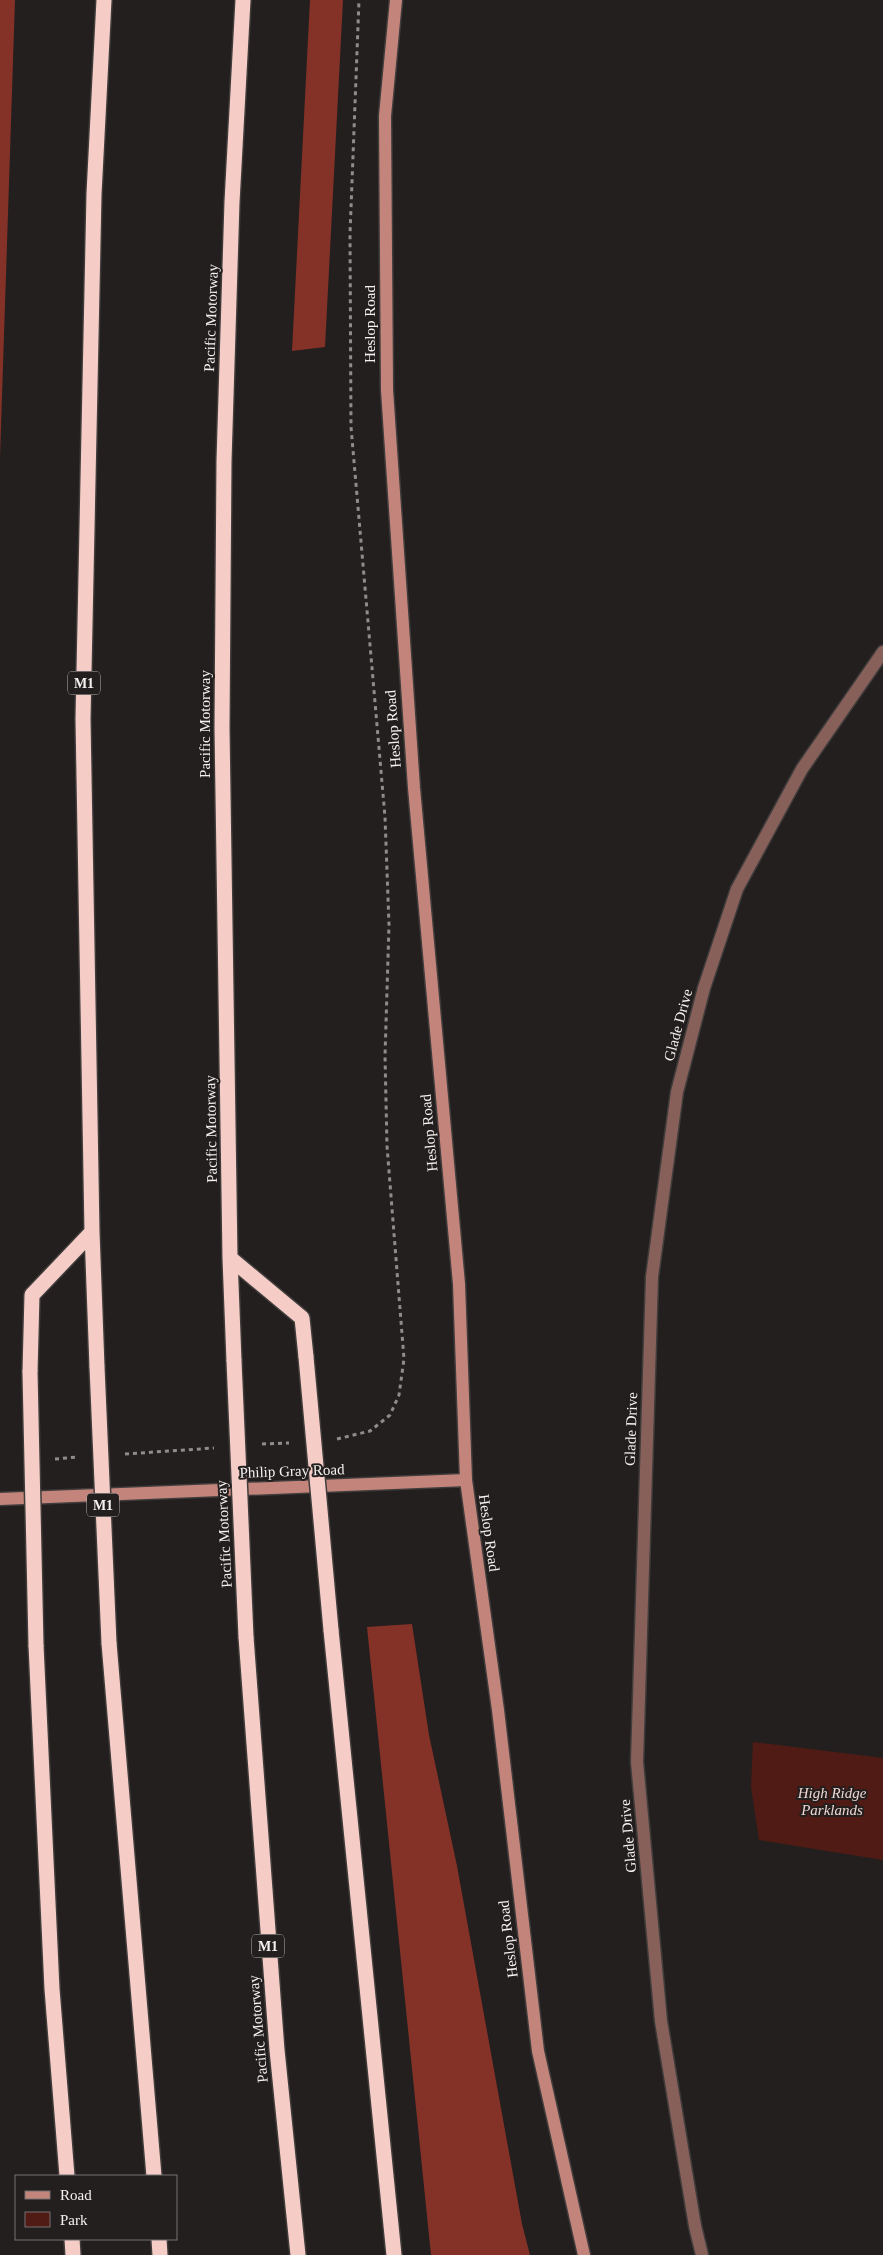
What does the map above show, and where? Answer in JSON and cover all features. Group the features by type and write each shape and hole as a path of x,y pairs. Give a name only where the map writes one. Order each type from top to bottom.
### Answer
{"highway":[{"name":"M1","path":"104,0 94,194 83,719 92,1232 109,1643 154,2175"},
{"name":"Pacific Motorway","path":"243,0 232,202 224,461 222,728 230,1258 246,1637 276,2050 298,2255"},
{"path":"67,2175 52,1989 36,1645 30,1372 32,1295 92,1232"},
{"path":"230,1258 302,1318 394,2255"},
{"path":"72,2240 73,2255"},
{"path":"159,2240 160,2255"}],"street":[{"name":"Heslop Road","path":"396,0 385,116 387,390 414,788 459,1284 466,1480 498,1710 538,2051 584,2255"},
{"name":"Glade Drive","path":"702,2255 695,2226 661,2021 637,1762 652,1277 677,1092 704,988 738,889 802,769 883,652"},
{"name":"Philip Gray Road","path":"0,1499 466,1480"}],"path":[{"path":"332,1440 370,1431 390,1415 399,1395 404,1359 387,1146 385,1056 389,925 385,817 351,427 350,234 359,0"},
{"path":"254,1445 293,1442"},
{"path":"117,1454 215,1448"},
{"path":"49,1459 78,1457"}],"green space":[{"name":"High Ridge Parklands","path":"753,1742 883,1758 883,1860 759,1840 751,1787"}],"shaded area":[{"path":"0,0 15,0 0,457"},
{"path":"310,0 343,0 325,347 292,351"},
{"path":"412,1624 429,1735 457,1866 522,2224 530,2255 431,2255 367,1627"}]}
